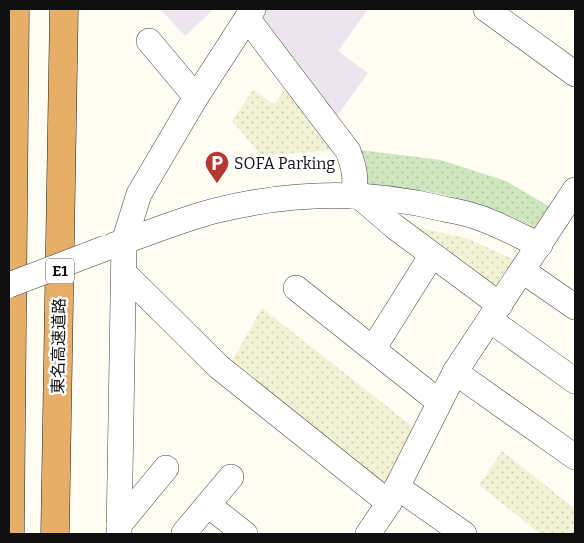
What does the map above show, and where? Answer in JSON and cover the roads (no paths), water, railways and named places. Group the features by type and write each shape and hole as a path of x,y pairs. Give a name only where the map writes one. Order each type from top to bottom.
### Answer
{"highway":[{"path":"10,534 15,9"},
{"name":"東名高速道路","path":"56,534 64,9"}],"street":[{"path":"486,9 575,74"},
{"path":"119,530 124,274 115,245 139,194 196,97 250,14 348,151 354,167 356,196"},
{"path":"149,41 196,97"},
{"path":"368,534 393,495 438,401 455,372 575,190"},
{"path":"9,285 153,230 214,211 266,200 319,195 356,196 422,203 477,216 540,245"},
{"path":"356,196 432,255 575,381"},
{"path":"373,349 432,255"},
{"path":"523,271 575,307"},
{"path":"124,274 218,366 393,495 464,534"},
{"path":"296,288 438,401"},
{"path":"455,372 575,457"},
{"path":"119,530 166,468"},
{"path":"184,533 231,477"},
{"path":"208,505 245,534"}],"place":[{"name":"SOFA Parking","path":"217,184"}]}
